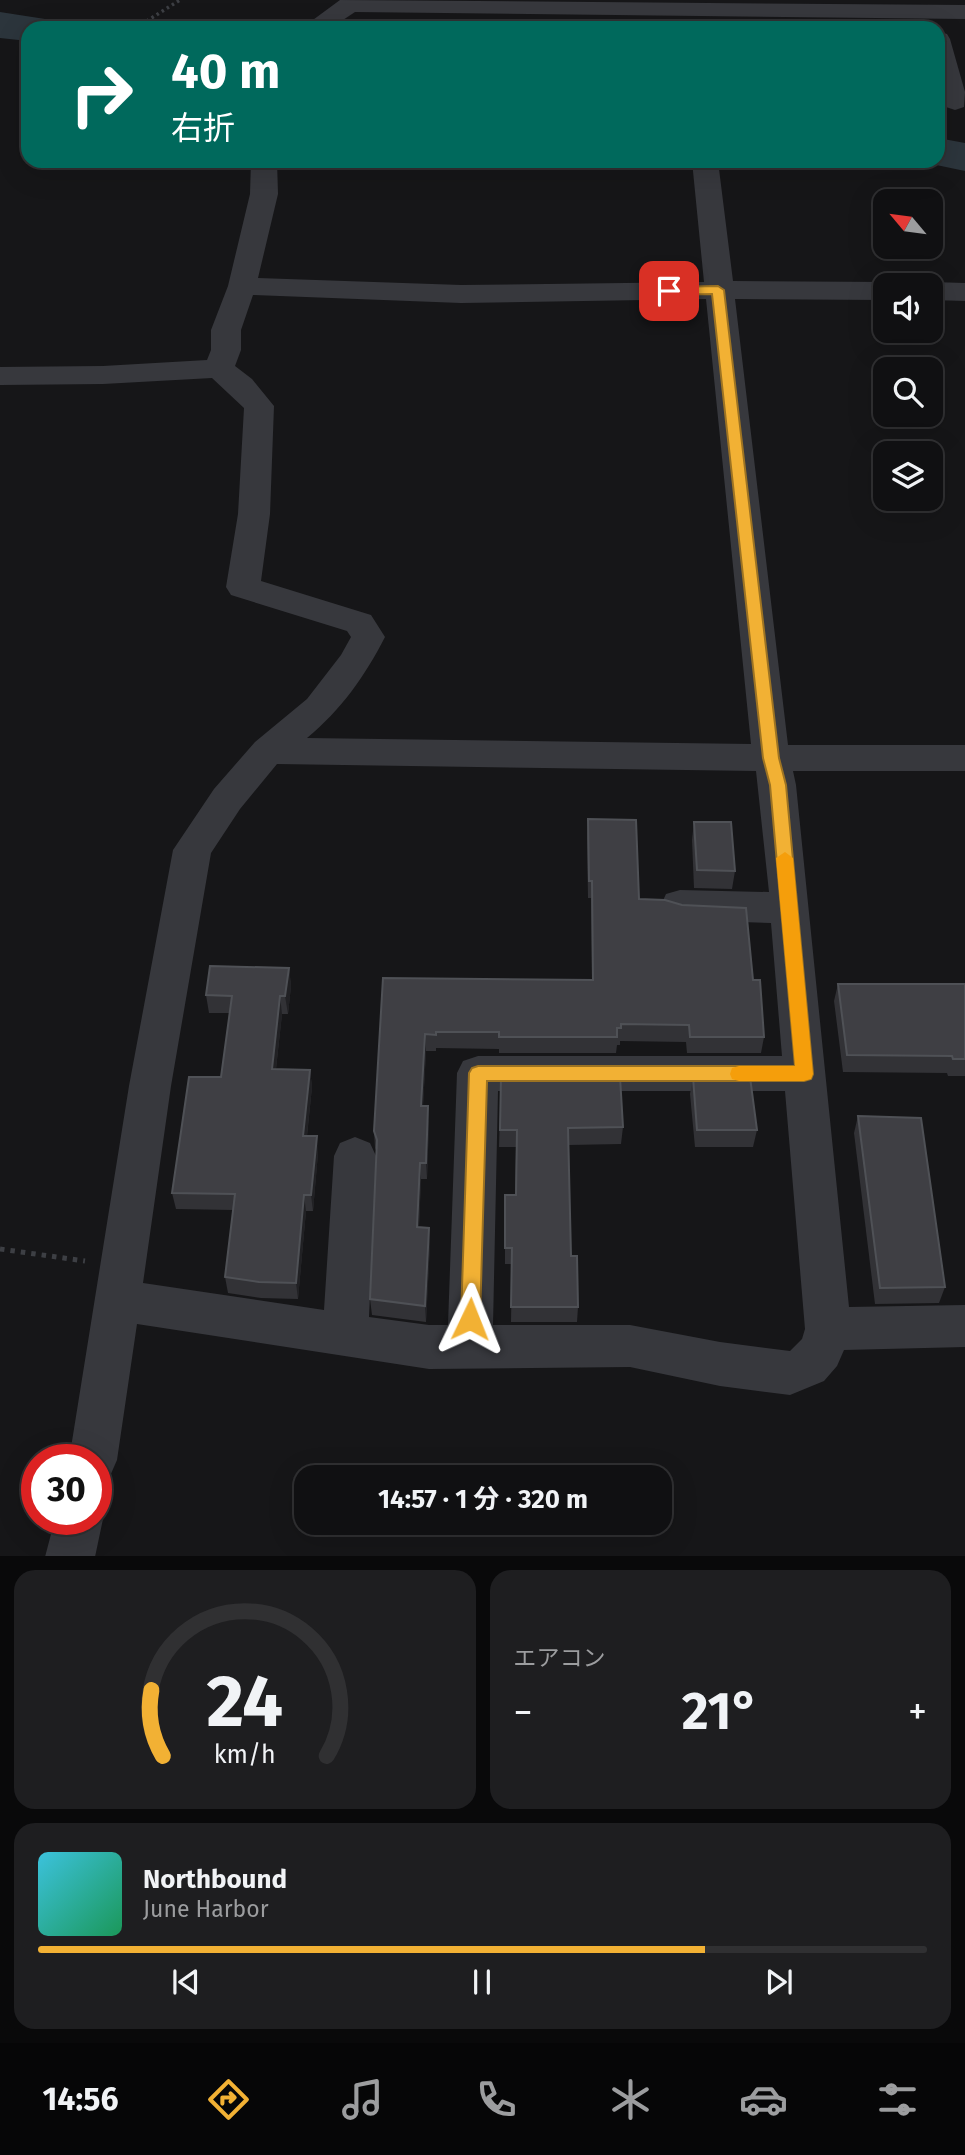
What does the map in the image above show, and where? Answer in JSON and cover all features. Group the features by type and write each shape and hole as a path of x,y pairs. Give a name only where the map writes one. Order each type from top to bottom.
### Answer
{"street":[{"path":"325,21 353,3 689,19 879,6 933,20 965,12"},
{"path":"945,58 956,88"},
{"path":"219,368 226,350 226,330 242,286 264,194 264,168"},
{"path":"121,1283 345,1334 429,1347 630,1346 720,1364 790,1373 808,1366 821,1351 828,1329 778,785 771,758 706,168"},
{"path":"242,286 461,294 873,291"},
{"path":"943,291 965,292"},
{"path":"0,376 103,375 219,368 242,386 259,406 254,514 243,587 359,623 368,636 355,662 320,708 268,751 227,799 192,850 150,1086 96,1444"},
{"path":"268,751 965,758"},
{"path":"680,905 789,908"},
{"path":"470,1346 478,1073 804,1074"},
{"path":"345,1334 355,1156"},
{"path":"828,1329 965,1326"},
{"path":"70,1556 75,1535"}],"path":[{"path":"147,21 180,0"},
{"path":"0,1249 121,1283"}],"building":[{"path":"588,819 636,820 639,899 665,900 682,905 746,908 753,980 760,980 764,1037 690,1037 689,1025 621,1024 621,1028 617,1028 617,1037 499,1037 499,1032 425,1034 421,1106 428,1106 426,1163 420,1163 417,1227 429,1228 425,1306 370,1299 377,1140 374,1131 383,978 593,980"},
{"path":"694,822 731,822 735,871 697,870"},
{"path":"210,966 289,968 285,996 280,996 272,1069 310,1070 303,1136 317,1136 311,1195 304,1195 296,1283 259,1282 225,1277 235,1194 172,1193 189,1077 221,1077 232,996 206,995"},
{"path":"838,984 965,984 965,1059 953,1059 952,1056 847,1055"},
{"path":"501,1077 620,1077 623,1127 568,1128 571,1256 577,1256 578,1307 511,1307 512,1248 505,1248 505,1195 516,1195 517,1130 500,1130"},
{"path":"693,1077 750,1077 757,1130 697,1130"},
{"path":"858,1116 921,1118 945,1287 880,1288"}],"waterway":[{"path":"0,25 21,27"},
{"path":"945,153 965,157"}],"slow traffic":[{"path":"739,1074 804,1074 785,858"}],"route":[{"path":"470,1319 478,1073 804,1074 778,785 771,758 718,290 669,291"}]}
